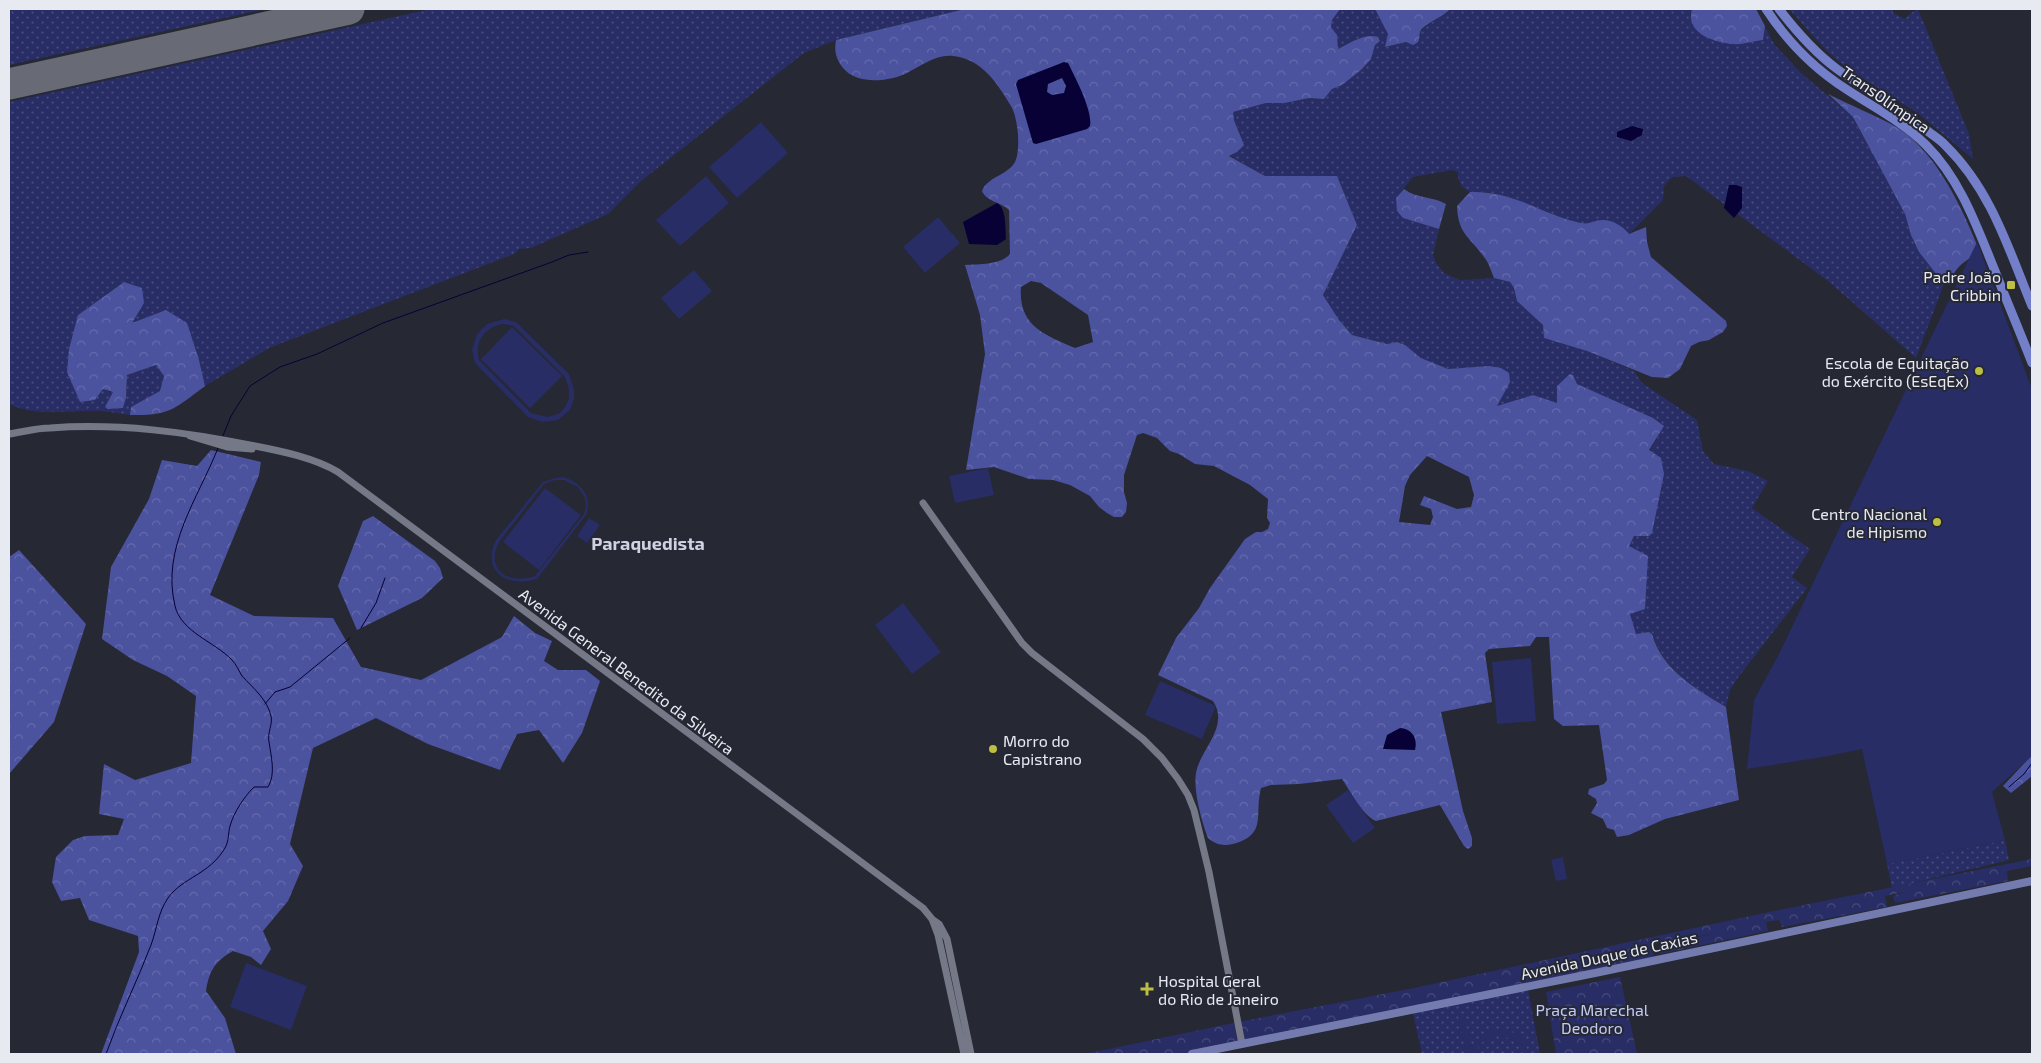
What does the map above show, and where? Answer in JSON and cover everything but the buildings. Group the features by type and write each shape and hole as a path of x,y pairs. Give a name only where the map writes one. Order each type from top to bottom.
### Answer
{"highway":[{"name":"TransOlímpica","path":"1766,9 1787,38 1806,58 1844,88 1896,120 1926,145 1946,169 1969,207 2032,363"},
{"name":"TransOlímpica","path":"1779,9 1816,52 1849,77 1907,115 1945,144 1961,161 1975,180 1995,215 2032,306"}],"main road":[{"name":"Avenida General Benedito da Silveira","path":"9,429 111,427 165,430 293,459 304,459 334,470 940,924 947,939 970,1054"},
{"name":"Avenida General Benedito da Silveira","path":"9,434 25,430"},
{"path":"923,503 1022,642 1032,653 1143,739 1178,778 1194,810 1209,872 1242,1044"},
{"name":"Avenida Duque de Caxias","path":"1192,1054 1595,973 2032,881"},
{"path":"931,916 940,942 964,1054"}],"green space":[{"path":"9,9 265,9 9,65"},
{"path":"431,9 965,9 836,40 804,53 641,181 608,214 531,248 519,249 514,254 269,348 205,386 199,360 132,323 123,282 78,315 80,402 95,400 103,389 113,393 105,407 108,409 123,407 126,398 127,375 156,365 164,376 160,392 131,407 130,415 102,411 32,411 9,404 9,102"},
{"path":"965,9 1340,9 1332,20 1331,27 1337,35 1338,49 1363,37 1378,37 1380,41 1375,45 1371,59 1361,70 1342,85 1332,89 1324,99 1309,98 1285,103 1266,103 1233,112 1234,120 1244,145 1237,152 1229,156 1265,176 1337,176 1357,225 1323,295 1339,320 1352,335 1387,344 1397,342 1405,345 1421,358 1448,369 1489,366 1501,368 1509,373 1510,382 1497,406 1533,395 1557,403 1557,386 1570,374 1573,375 1577,384 1653,418 1664,426 1649,450 1661,458 1664,474 1652,533 1649,536 1634,536 1629,546 1648,556 1645,609 1630,614 1636,634 1649,632 1652,634 1664,658 1681,677 1726,707 1739,800 1665,819 1629,835 1617,837 1614,830 1607,828 1603,819 1591,813 1597,803 1596,799 1588,794 1589,789 1604,784 1607,780 1599,725 1563,726 1554,719 1549,637 1536,637 1530,646 1489,649 1485,653 1492,702 1441,712 1463,811 1472,838 1472,846 1468,849 1464,846 1440,805 1376,821 1361,809 1342,779 1271,785 1261,788 1258,822 1251,835 1244,840 1226,845 1217,844 1208,838 1203,824 1195,780 1199,764 1216,729 1217,711 1213,701 1158,675 1176,638 1199,608 1210,588 1245,539 1256,532 1268,529 1270,523 1267,518 1268,499 1250,485 1214,466 1195,464 1170,451 1157,438 1143,433 1137,435 1124,475 1124,492 1127,503 1126,512 1122,517 1114,517 1107,513 1090,496 1070,485 1053,480 1029,479 994,467 966,470 985,354 980,315 965,265 995,262 1006,258 1010,254 1009,210 991,200 982,191 988,182 1008,170 1017,157 1017,125 1013,111 1000,89 988,74 980,67 963,58 953,56 941,57 900,76 883,80 865,79 856,77 843,68 836,55 836,40","holes":["1031,281 1041,283 1088,315 1093,342 1075,348 1053,338 1036,327 1029,320 1021,300 1021,287","1427,456 1469,477 1474,495 1471,507 1457,509 1424,496 1420,505 1431,509 1433,517 1430,525 1399,522 1405,486 1410,475"]},
{"path":"1340,9 1375,9 1388,34 1386,47 1420,36 1420,32 1423,29 1450,9 1692,9 1690,16 1740,44 1763,40 1765,26 1774,44 1800,72 1853,117 1905,214 1911,235 1919,252 1944,284 1916,358 1828,281 1686,176 1673,177 1668,181 1664,186 1663,200 1629,234 1602,220 1593,224 1584,224 1571,221 1505,196 1486,192 1470,192 1462,187 1458,178 1458,172 1452,170 1413,177 1396,198 1403,218 1439,229 1433,255 1436,263 1444,273 1460,280 1494,278 1510,282 1518,301 1543,325 1544,338 1587,351 1634,371 1642,383 1697,420 1703,451 1714,464 1748,471 1768,481 1752,508 1810,549 1792,577 1807,588 1737,679 1730,690 1726,707 1703,693 1672,668 1657,646 1652,633 1636,634 1629,614 1629,546 1634,536 1649,536 1649,451 1658,437 1588,389 1577,384 1573,375 1558,392 1557,404 1533,395 1497,407 1464,368 1448,369 1434,364 1421,358 1405,345 1397,342 1387,344 1352,335 1339,320 1323,295 1357,225 1337,176 1265,176 1229,155 1237,152 1239,130 1234,120 1233,112 1266,103 1286,103 1309,98 1324,99 1332,89 1342,85 1361,70 1371,59 1375,45 1380,41 1378,37 1362,37 1338,49 1337,35 1331,27 1332,20"},
{"path":"1375,9 1450,9 1423,28 1420,31 1418,42 1413,45 1406,42 1385,47 1388,34"},
{"path":"1692,9 1756,9 1765,26 1763,40 1736,44 1717,41 1702,35 1693,24 1691,17"},
{"path":"1789,9 1893,9 1893,13 1905,19 1918,9 1969,134 1973,159 1919,114 1848,69 1826,50"},
{"path":"1828,94 1898,128 1925,152 1948,184 1980,252 1962,264 1946,283 1944,284 1919,252 1911,235 1905,214 1853,117"},
{"path":"761,122 788,153 737,198 709,167"},
{"path":"706,176 729,203 680,246 656,220"},
{"path":"1404,189 1446,204 1439,229 1403,218 1397,211 1396,198"},
{"path":"1470,192 1485,192 1512,198 1581,223 1603,220 1611,221 1621,226 1629,234 1646,227 1651,257 1726,321 1727,326 1723,332 1709,340 1691,346 1680,369 1668,378 1652,377 1587,351 1544,338 1543,325 1517,301 1514,288 1510,282 1494,278 1486,259 1462,229 1457,206"},
{"path":"938,217 960,243 925,273 903,247"},
{"name":"Centro Nacional de Hipismo","path":"1977,242 2032,389 2032,756 1992,792 2005,840 1887,864 1862,749 1747,769 1754,700 1779,654"},
{"path":"694,270 712,291 679,319 661,298"},
{"path":"124,282 142,288 144,303 132,323 166,310 187,323 205,386 171,410 154,414 130,415 131,407 160,391 164,376 156,365 127,375 126,398 123,408 108,409 105,407 113,392 103,389 95,400 80,402 67,372 69,349 78,315"},
{"path":"504,319 516,322 569,374 574,390 574,399 570,410 558,420 542,422 528,417 475,363 472,350 477,334 487,324","holes":["497,325 514,326 565,377 569,398 560,413 548,417 531,413 479,360 478,347 482,336 486,332"]},
{"path":"512,327 562,376 530,408 481,359"},
{"path":"211,450 261,462 259,475 210,595 254,616 333,618 361,667 421,680 502,637 514,616 535,633 552,641 544,661 558,670 586,670 600,681 582,733 563,763 539,730 517,734 500,770 428,744 376,718 313,748 290,844 303,866 288,901 263,931 271,949 261,965 251,957 233,951 217,963 211,972 207,984 206,991 225,1018 236,1054 101,1054 139,952 138,936 89,920 80,898 61,901 52,882 56,857 73,840 85,836 118,835 124,819 99,814 104,764 135,780 191,763 196,696 167,676 133,660 102,639 111,567 149,499 162,460 197,466"},
{"path":"988,468 994,495 955,503 949,476"},
{"path":"564,477 576,483 584,491 588,502 586,515 537,579 516,581 507,579 495,569 492,561 492,551 496,540 543,482","holes":["555,480 564,480 578,487 585,498 586,507 584,514 535,576 517,579 502,573 497,568 495,561 495,552 499,542 544,484"]},
{"path":"545,488 581,515 539,570 503,542"},
{"path":"373,516 435,561 440,568 443,578 422,598 357,630 338,586 363,521"},
{"path":"589,518 600,525 587,543 577,536"},
{"path":"19,550 86,624 54,722 9,774 9,557"},
{"path":"903,603 941,652 912,674 875,625"},
{"path":"1531,658 1536,721 1497,724 1492,662"},
{"path":"1160,681 1216,706 1202,739 1145,715"},
{"path":"2032,755 2032,776 2011,793 2003,786"},
{"path":"1348,790 1375,828 1353,843 1326,805"},
{"path":"2005,840 2009,860 1892,888 1887,864"},
{"path":"1563,857 1567,879 1556,881 1551,860"},
{"path":"2032,859 2032,866 2007,871 2008,881 1895,903 1893,896 1905,892 1885,896 1887,907 1782,927 1779,920 1766,922 1768,931 1660,954 1659,946 1715,933 1651,945 1654,960 1198,1054 1085,1054 1409,989 1774,911"},
{"path":"246,963 307,986 291,1030 230,1007"},
{"name":"Praça Marechal Deodoro","path":"1620,977 1637,1054 1556,1054 1546,992"},
{"path":"1528,989 1540,1054 1422,1054 1412,1009"},
{"path":"1464,1014 1471,1047 1486,1034 1494,1030 1503,1030 1519,1036 1529,1054 1523,1054 1513,1040 1499,1036 1485,1040 1475,1054 1466,1054 1458,1015"}],"shaded area":[{"path":"1064,62 1068,63 1086,103 1090,126 1087,129 1036,144 1033,143 1016,84 1018,80","holes":["1062,78 1066,86 1064,93 1052,95 1047,92 1048,84"]},
{"path":"1632,126 1643,129 1642,135 1631,141 1617,137 1617,132"},
{"path":"1729,185 1742,187 1742,208 1734,218 1724,208"},
{"path":"997,203 1004,214 1006,239 997,245 969,244 963,222"},
{"path":"1400,728 1411,732 1416,742 1415,750 1383,749 1387,735"}],"waterway":[{"path":"222,438 231,416 250,386 280,367 317,354 383,323 569,255 588,252"},
{"path":"106,1054 151,945 165,903 181,885 204,870 219,857 225,848 230,826 240,805 254,787 268,787 272,776 269,739 271,719 266,704 242,676 232,660 191,630 178,615 175,606 172,584 177,544 192,505 218,448"},
{"path":"361,628 376,603 385,578"},
{"path":"265,704 275,692 290,687 350,638"},
{"path":"2009,787 2024,774 2032,763"}],"runway":[{"path":"9,84 349,9"}],"place":[{"name":"Padre João Cribbin","path":"2011,285"},
{"name":"Escola de Equitação do Exército (EsEqEx)","path":"1979,371"},
{"name":"Centro Nacional de Hipismo","path":"1937,522"},
{"name":"Morro do Capistrano","path":"993,749"},
{"name":"Hospital Geral do Rio de Janeiro","path":"1147,989"}],"district":[{"name":"Paraquedista","path":"648,543"}]}
